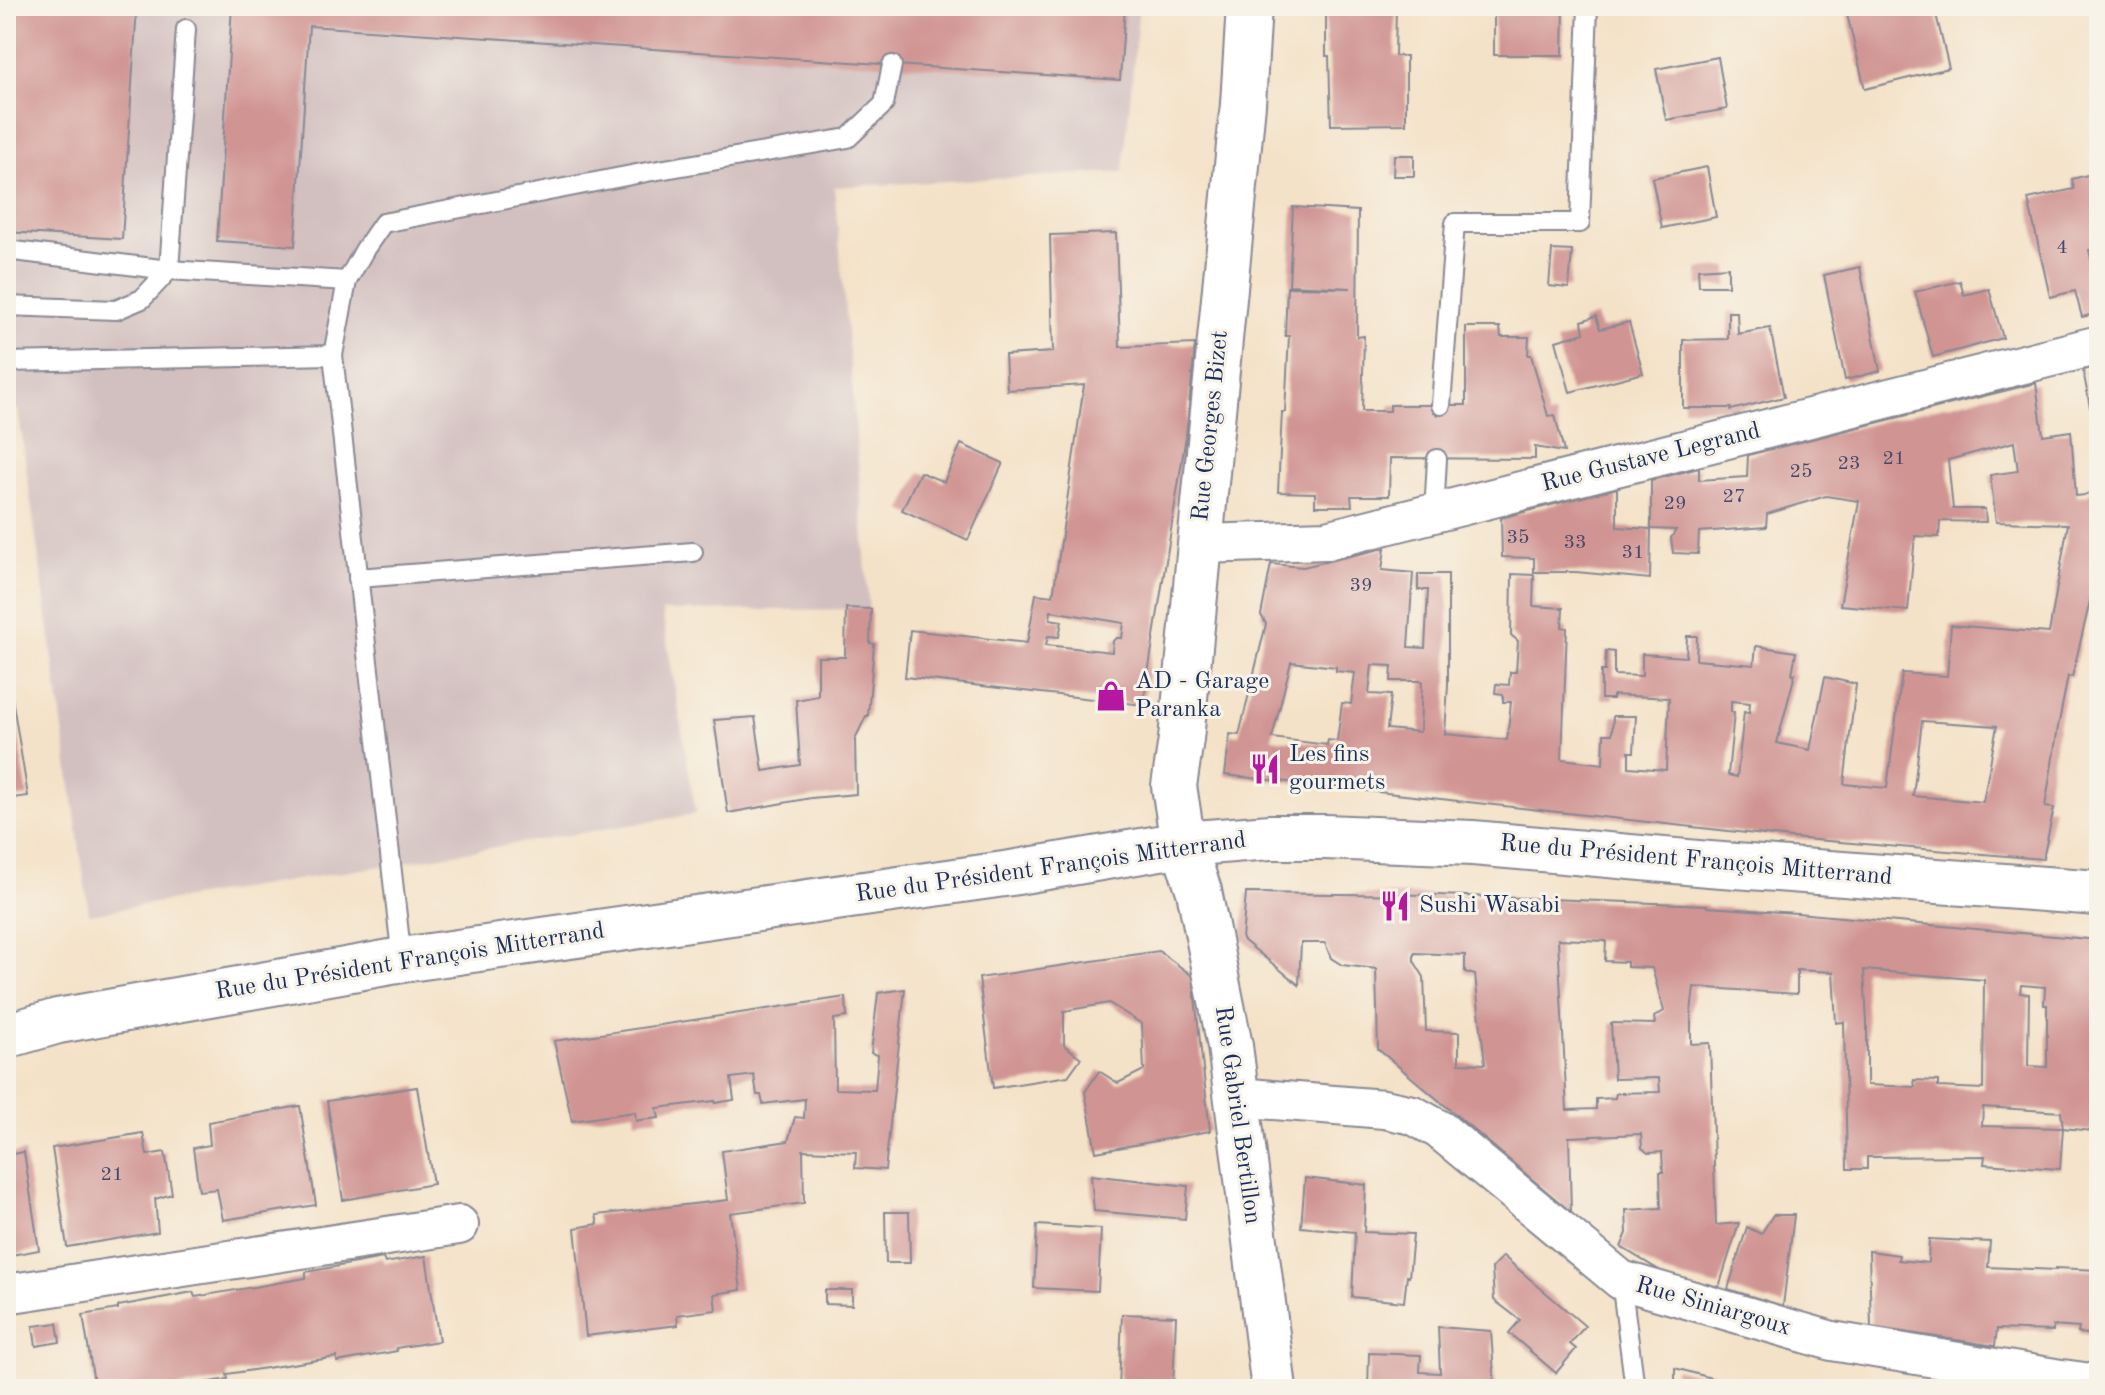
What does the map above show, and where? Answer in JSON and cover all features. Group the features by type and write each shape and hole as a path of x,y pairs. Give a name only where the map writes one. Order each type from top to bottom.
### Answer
{"street":[{"name":"Rue Georges Bizet","path":"1183,844 1174,786 1243,104 1249,6"},
{"name":"Rue Gustave Legrand","path":"1200,544 1327,540 2099,345"},
{"name":"Rue du Président François Mitterrand","path":"6,1036 58,1021 402,960 1011,873 1183,844 1270,837 1473,843 2099,893"},
{"name":"Rue Gabriel Bertillon","path":"1183,844 1199,891 1230,1046 1274,1389"},
{"name":"Rue du Président François Mitterrand","path":"6,1020 58,1021"},
{"name":"Rue Siniargoux","path":"1237,1097 1384,1109 1413,1115 1440,1130 1621,1280 1832,1341 2099,1384"},
{"path":"6,1294 459,1225"}],"lane":[{"path":"1441,405 1455,223 1580,223 1588,6"},
{"path":"6,306 116,310 142,299 169,270 186,29"},
{"path":"402,960 333,355 347,281 383,223 647,172 848,138 884,104 892,65"},
{"path":"6,250 169,270 347,281"},
{"path":"6,362 333,355"},
{"path":"1434,513 1437,459"},
{"path":"358,578 693,552"},
{"path":"1621,1280 1635,1389"}],"shaded area":[{"path":"6,6 1139,6 1123,172 834,187 869,609 662,611 696,814 89,914 18,410 6,411"}],"building":[{"path":"6,6 137,6 122,239 6,232"},
{"path":"232,6 1125,6 1120,80 309,26 295,246 217,241"},
{"path":"1326,6 1396,6 1395,56 1406,56 1406,124 1331,125"},
{"path":"1494,6 1564,6 1563,55 1494,55"},
{"path":"1845,6 1934,6 1949,68 1865,89"},
{"path":"1718,57 1727,109 1666,120 1656,69"},
{"path":"1394,155 1414,155 1414,176 1393,176"},
{"path":"1707,167 1716,217 1662,228 1652,178"},
{"path":"2099,172 2099,248 2089,250 2099,292 2099,313 2082,317 2075,291 2050,297 2028,199 2074,189 2072,179"},
{"path":"1293,207 1358,211 1357,337 1364,336 1362,411 1390,411 1390,405 1466,405 1466,327 1500,327 1501,337 1529,337 1528,355 1531,355 1548,416 1555,415 1564,452 1535,447 1535,459 1390,458 1389,496 1351,496 1352,506 1315,506 1315,493 1278,492 1289,336 1285,336 1287,287 1351,288 1289,285"},
{"path":"1116,233 1120,347 1195,344 1186,436 1143,705 905,677 910,630 1027,643 1036,594 1053,596 1084,385 1007,390 1005,355 1053,352 1050,235","holes":["1051,611 1124,623 1122,638 1113,641 1112,652 1046,645 1048,636 1059,637 1062,621 1050,619"]},
{"path":"1552,250 1572,251 1569,288 1549,286"},
{"path":"1728,267 1728,286 1699,286 1698,269"},
{"path":"1860,267 1880,371 1845,380 1824,275"},
{"path":"1960,281 1964,295 1989,289 2003,338 1933,357 1915,292"},
{"path":"1728,312 1737,312 1738,334 1770,328 1784,397 1731,410 1683,408 1683,340 1728,339"},
{"path":"1596,316 1600,329 1629,322 1643,373 1570,392 1556,341 1584,333 1582,321"},
{"path":"2099,366 2099,405 2090,407 2083,370"},
{"path":"2036,383 2043,435 2071,431 2076,496 2086,495 2099,487 2099,554 2091,576 2096,576 2072,677 2068,676 2058,727 2045,807 2054,808 2043,859 1792,838 1225,775 1230,734 1239,735 1266,624 1261,615 1271,564 1303,567 1385,548 1382,570 1413,573 1408,647 1425,648 1428,590 1418,590 1418,574 1448,574 1445,734 1507,740 1511,702 1503,702 1503,694 1495,693 1496,684 1509,685 1510,672 1516,672 1518,641 1511,635 1512,574 1534,575 1533,606 1563,608 1562,627 1567,628 1562,759 1603,764 1604,734 1612,734 1613,716 1636,716 1634,752 1629,752 1629,767 1666,770 1669,698 1613,695 1613,699 1601,699 1601,671 1605,671 1606,651 1614,652 1614,675 1642,676 1642,654 1686,657 1687,636 1697,636 1696,660 1754,665 1756,646 1796,652 1792,674 1795,674 1777,743 1810,750 1825,677 1856,684 1844,784 1887,788 1902,673 1947,676 1951,625 2049,633 2068,524 1996,522 1990,475 2018,471 2014,442 1948,460 1953,509 1985,509 1986,522 1940,521 1939,537 1915,536 1908,611 1840,605 1859,501 1826,496 1767,514 1766,527 1699,532 1698,554 1673,553 1671,538 1676,530 1651,529 1651,480 1699,468 1699,480 1747,477 1748,455","holes":["1291,662 1336,667 1336,671 1355,673 1351,704 1342,703 1337,741 1328,740 1327,745 1272,738","1372,665 1392,666 1391,681 1422,681 1420,732 1387,729 1391,695 1369,694","1731,701 1750,703 1749,713 1744,712 1737,777 1728,775 1734,713 1731,712","1922,721 1997,726 1983,802 1913,796"]},
{"path":"961,444 1003,463 968,540 902,510 920,472 944,482"},
{"path":"1617,488 1617,527 1651,529 1650,579 1576,572 1534,572 1534,558 1502,557 1501,518"},
{"path":"846,608 871,609 870,643 874,644 868,716 855,739 856,794 811,798 728,813 714,720 755,717 763,771 800,765 796,700 818,696 818,657 845,657"},
{"path":"6,673 28,796 6,799"},
{"path":"1246,893 1438,895 1707,905 2099,940 2099,1040 2092,1131 2063,1128 2060,1169 1984,1164 1985,1156 1867,1157 1867,1169 1847,1169 1844,1022 1836,1023 1833,972 1797,970 1797,994 1694,987 1691,1044 1710,1043 1716,1225 1739,1223 1719,1287 1664,1273 1621,1247 1627,1233 1626,1210 1661,1208 1662,1152 1648,1153 1642,1148 1641,1134 1569,1137 1571,1212 1378,1049 1376,969 1342,965 1331,958 1325,943 1301,943 1299,985 1242,939","holes":["1558,939 1606,941 1605,961 1627,962 1627,967 1652,968 1664,1011 1654,1017 1655,1024 1611,1023 1614,1079 1659,1078 1660,1092 1616,1093 1615,1098 1596,1099 1596,1109 1567,1110","1414,953 1465,955 1465,972 1475,975 1485,1064 1459,1063 1459,1032 1426,1031 1424,977 1414,961","1864,970 1984,980 1983,1089 1938,1087 1938,1081 1914,1080 1915,1087 1867,1085","2021,985 2045,987 2047,1067 2028,1066 2029,994 2020,993","1983,1107 2061,1112 2063,1128 1982,1126"]},
{"path":"1159,951 1194,977 1210,1131 1096,1152 1085,1092 1099,1071 1118,1083 1144,1070 1142,1024 1109,1003 1064,1011 1064,1045 1081,1058 1068,1076 993,1088 979,978"},
{"path":"905,989 885,1170 855,1168 856,1152 803,1150 804,1203 730,1213 741,1290 714,1294 716,1310 677,1315 678,1325 586,1336 575,1228 598,1224 596,1215 728,1200 722,1151 788,1141 795,1117 804,1118 805,1099 763,1104 761,1095 757,1095 754,1075 731,1078 734,1100 657,1108 659,1118 636,1121 635,1112 572,1121 554,1041 846,997 847,1017 834,1019 835,1089 875,1090 878,1055 871,1053 878,993"},
{"path":"417,1087 433,1184 343,1200 327,1101"},
{"path":"300,1106 316,1205 223,1220 217,1189 199,1191 193,1148 210,1145 208,1122"},
{"path":"143,1133 147,1155 165,1152 172,1194 155,1199 158,1232 67,1247 52,1148"},
{"path":"24,1152 39,1250 6,1256 6,1155"},
{"path":"1091,1175 1188,1186 1185,1219 1094,1211"},
{"path":"1305,1178 1366,1185 1364,1232 1413,1234 1404,1302 1352,1297 1355,1232 1301,1227"},
{"path":"885,1212 909,1212 910,1263 886,1263"},
{"path":"1773,1215 1794,1215 1783,1306 1728,1289 1747,1227 1761,1234"},
{"path":"1037,1225 1101,1229 1098,1291 1034,1288"},
{"path":"1929,1239 1990,1242 1988,1267 2099,1270 2099,1335 2078,1333 2079,1328 2053,1326 2053,1331 1997,1329 1995,1346 1871,1327 1869,1251 1899,1255 1898,1260 1928,1263"},
{"path":"426,1256 439,1341 337,1362 337,1357 227,1374 228,1379 170,1389 95,1389 83,1315 193,1292 195,1297 306,1278 306,1272 383,1258 385,1263"},
{"path":"1503,1256 1585,1326 1570,1344 1576,1349 1556,1373 1509,1333 1520,1320 1494,1300 1492,1268"},
{"path":"825,1290 852,1290 852,1305 825,1304"},
{"path":"1122,1314 1176,1316 1173,1389 1119,1389"},
{"path":"57,1323 60,1342 36,1346 33,1326"},
{"path":"1438,1327 1491,1331 1495,1389 1368,1389 1369,1353 1421,1355 1420,1372 1440,1373"},
{"path":"1675,1368 1748,1388 1748,1389 1675,1389"}],"place":[{"name":"AD - Garage Paranka","path":"1111,696"},
{"name":"Les fins gourmets","path":"1265,769"},
{"name":"Sushi Wasabi","path":"1395,906"}]}
